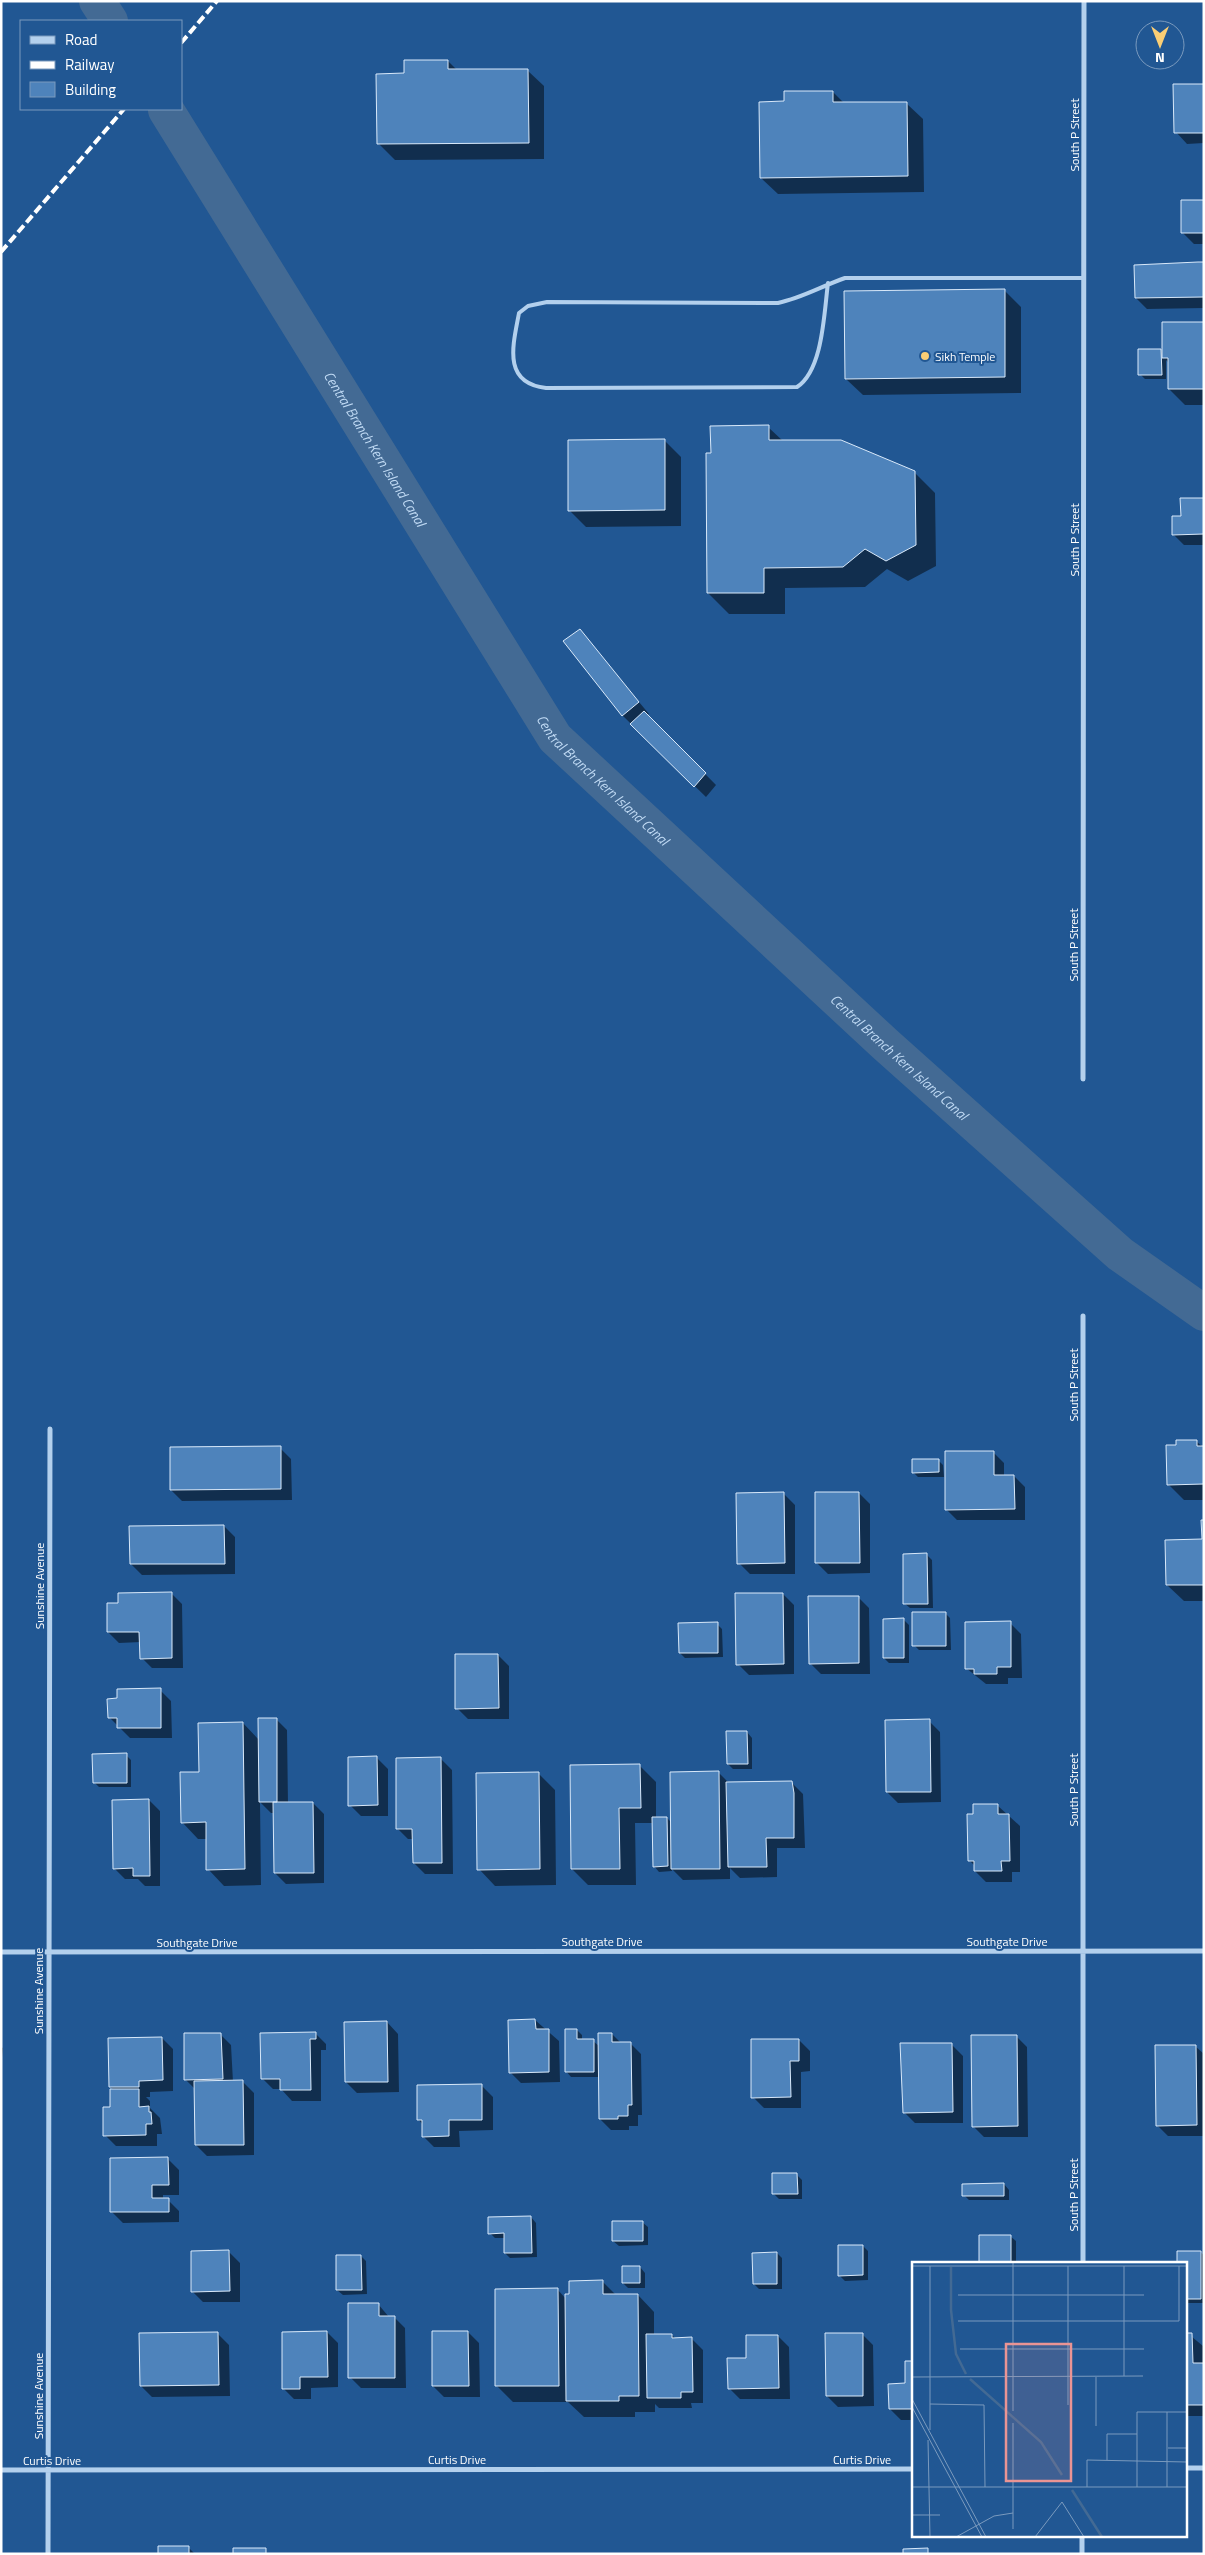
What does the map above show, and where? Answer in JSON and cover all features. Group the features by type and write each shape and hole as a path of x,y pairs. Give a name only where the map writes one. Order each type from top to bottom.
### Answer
{"street":[{"name":"South P Street","path":"1083,1079 1084,1"},
{"name":"South P Street","path":"1082,2262 1083,1316"},
{"name":"Sunshine Avenue","path":"48,2554 50,1429"},
{"name":"Southgate Drive","path":"1,1952 1204,1951"},
{"path":"1188,2468 1204,2468"},
{"name":"Curtis Drive","path":"1,2470 912,2469"},
{"path":"1082,2538 1082,2554"}],"lane":[{"path":"828,283 818,349 810,374 797,387 546,388 527,383 519,377 513,365 519,313 528,306 547,302 778,303 796,299 828,283 845,278 1084,278"}],"building":[{"path":"404,60 448,60 448,69 528,69 529,143 377,144 376,74 404,73"},
{"path":"1173,84 1204,84 1204,133 1174,133"},
{"path":"784,91 833,91 833,102 907,102 908,176 760,178 759,102 784,101"},
{"path":"1181,200 1204,200 1204,233 1181,233"},
{"path":"1204,262 1204,297 1135,298 1134,265"},
{"name":"Sikh Temple","path":"1005,289 1005,377 845,379 844,291"},
{"path":"1162,322 1204,322 1204,389 1168,389 1168,358 1162,358"},
{"path":"1138,349 1161,349 1162,375 1138,375"},
{"path":"769,425 769,440 841,440 915,471 916,545 886,561 865,549 843,567 764,568 764,593 707,593 706,453 711,453 710,426"},
{"path":"665,439 665,510 568,511 568,440"},
{"path":"1180,498 1204,498 1204,534 1172,535 1172,516 1181,516"},
{"path":"580,629 639,702 622,716 563,641"},
{"path":"644,711 706,773 694,787 630,724"},
{"path":"1176,1440 1197,1440 1197,1446 1204,1446 1204,1484 1167,1485 1166,1445 1176,1445"},
{"path":"281,1446 281,1489 170,1490 170,1447"},
{"path":"945,1451 994,1451 994,1475 1014,1475 1015,1509 945,1510"},
{"path":"912,1459 939,1459 939,1472 912,1473"},
{"path":"784,1492 785,1563 737,1564 736,1493"},
{"path":"815,1492 859,1492 860,1563 815,1563"},
{"path":"1201,1520 1204,1520 1204,1585 1166,1585 1165,1540 1202,1539"},
{"path":"224,1525 225,1564 130,1564 129,1526"},
{"path":"927,1553 928,1604 903,1604 903,1554"},
{"path":"172,1592 172,1658 140,1659 139,1632 107,1632 107,1603 118,1603 118,1593"},
{"path":"735,1593 783,1593 784,1664 736,1665"},
{"path":"808,1596 859,1596 859,1663 809,1664"},
{"path":"912,1612 946,1612 946,1646 912,1646"},
{"path":"904,1618 904,1658 883,1658 883,1619"},
{"path":"1011,1621 1011,1667 997,1667 997,1674 974,1674 974,1669 965,1669 965,1622"},
{"path":"718,1622 718,1653 679,1653 678,1623"},
{"path":"455,1654 498,1654 499,1708 455,1709"},
{"path":"161,1688 161,1728 117,1728 117,1718 108,1718 107,1699 117,1698 117,1689"},
{"path":"258,1718 277,1718 277,1802 259,1802"},
{"path":"930,1719 931,1792 886,1792 885,1720"},
{"path":"243,1722 245,1869 206,1870 206,1822 181,1823 180,1772 199,1772 198,1723"},
{"path":"726,1731 747,1731 748,1764 727,1764"},
{"path":"127,1753 127,1783 93,1783 92,1754"},
{"path":"377,1756 378,1805 348,1806 348,1757"},
{"path":"441,1757 442,1863 413,1863 412,1829 396,1829 396,1758"},
{"path":"640,1764 641,1808 619,1808 620,1869 571,1869 570,1765"},
{"path":"719,1771 720,1869 671,1869 670,1772"},
{"path":"539,1772 540,1869 477,1870 476,1773"},
{"path":"792,1781 794,1793 794,1838 766,1838 767,1867 728,1867 726,1782"},
{"path":"149,1799 150,1876 133,1876 133,1868 113,1869 112,1800"},
{"path":"273,1802 313,1802 314,1873 274,1873"},
{"path":"973,1804 998,1804 998,1814 1009,1814 1010,1861 1001,1861 1002,1871 974,1871 974,1861 968,1861 967,1814 973,1814"},
{"path":"652,1817 667,1817 668,1866 653,1867"},
{"path":"535,2019 536,2029 549,2029 549,2072 509,2073 508,2020"},
{"path":"387,2021 388,2082 345,2082 344,2022"},
{"path":"565,2029 577,2029 577,2039 594,2039 594,2072 565,2072"},
{"path":"316,2032 316,2039 310,2039 311,2090 280,2090 280,2079 261,2079 260,2033"},
{"path":"184,2033 221,2033 223,2079 184,2080"},
{"path":"598,2033 612,2033 612,2042 631,2042 632,2105 628,2105 628,2116 618,2116 618,2119 599,2119"},
{"path":"971,2035 1017,2035 1018,2126 972,2127"},
{"path":"162,2037 163,2080 139,2081 139,2087 109,2087 108,2038"},
{"path":"751,2039 799,2039 799,2061 790,2061 791,2097 751,2098"},
{"path":"900,2043 952,2043 953,2112 903,2113"},
{"path":"1155,2045 1196,2045 1197,2125 1156,2126"},
{"path":"243,2080 244,2145 195,2145 194,2081"},
{"path":"482,2084 482,2120 449,2120 449,2136 422,2137 422,2120 417,2120 417,2085"},
{"path":"110,2089 139,2089 139,2107 149,2106 149,2112 151,2112 152,2124 146,2124 146,2135 103,2136 103,2107 110,2107"},
{"path":"168,2157 169,2185 152,2185 152,2198 169,2198 169,2212 110,2212 110,2158"},
{"path":"772,2173 797,2173 798,2194 772,2194"},
{"path":"1004,2183 1004,2196 962,2196 962,2184"},
{"path":"531,2216 532,2253 504,2253 504,2233 488,2234 488,2217"},
{"path":"612,2221 643,2221 643,2241 612,2241"},
{"path":"979,2235 1011,2235 1011,2262 979,2262"},
{"path":"838,2245 863,2245 863,2275 838,2276"},
{"path":"229,2250 230,2291 191,2292 191,2251"},
{"path":"1177,2251 1201,2251 1201,2299 1188,2299 1188,2262 1177,2262"},
{"path":"777,2252 777,2284 753,2284 752,2253"},
{"path":"336,2255 361,2255 362,2290 336,2290"},
{"path":"622,2266 640,2266 640,2283 622,2283"},
{"path":"603,2280 603,2294 638,2294 639,2396 619,2396 619,2401 566,2401 565,2294 569,2294 569,2281"},
{"path":"558,2288 559,2386 495,2386 495,2289"},
{"path":"348,2303 379,2303 379,2316 395,2316 395,2378 348,2378"},
{"path":"327,2331 328,2377 300,2377 300,2389 282,2389 282,2332"},
{"path":"432,2331 468,2331 469,2386 432,2386"},
{"path":"218,2332 219,2385 140,2386 139,2333"},
{"path":"825,2333 863,2333 863,2396 826,2396"},
{"path":"1188,2333 1192,2333 1193,2363 1204,2363 1204,2405 1188,2405"},
{"path":"646,2334 672,2334 672,2338 692,2337 693,2392 681,2392 681,2398 647,2398"},
{"path":"746,2335 778,2335 779,2388 728,2389 727,2358 746,2358"},
{"path":"905,2361 912,2361 912,2409 889,2409 888,2384 905,2383"},
{"path":"158,2546 189,2546 189,2554 158,2554"},
{"path":"233,2548 266,2548 266,2554 233,2554"},
{"path":"928,2548 928,2554 903,2554 903,2549"}],"waterway":[{"name":"Central Branch Kern Island Canal","path":"97,1 109,20"},
{"name":"Central Branch Kern Island Canal","path":"166,110 555,738 885,1044 1120,1254 1204,1313"}],"railway":[{"path":"182,42 217,1"},
{"path":"1,252 123,110"}],"place":[{"name":"Sikh Temple","path":"925,356"}]}
